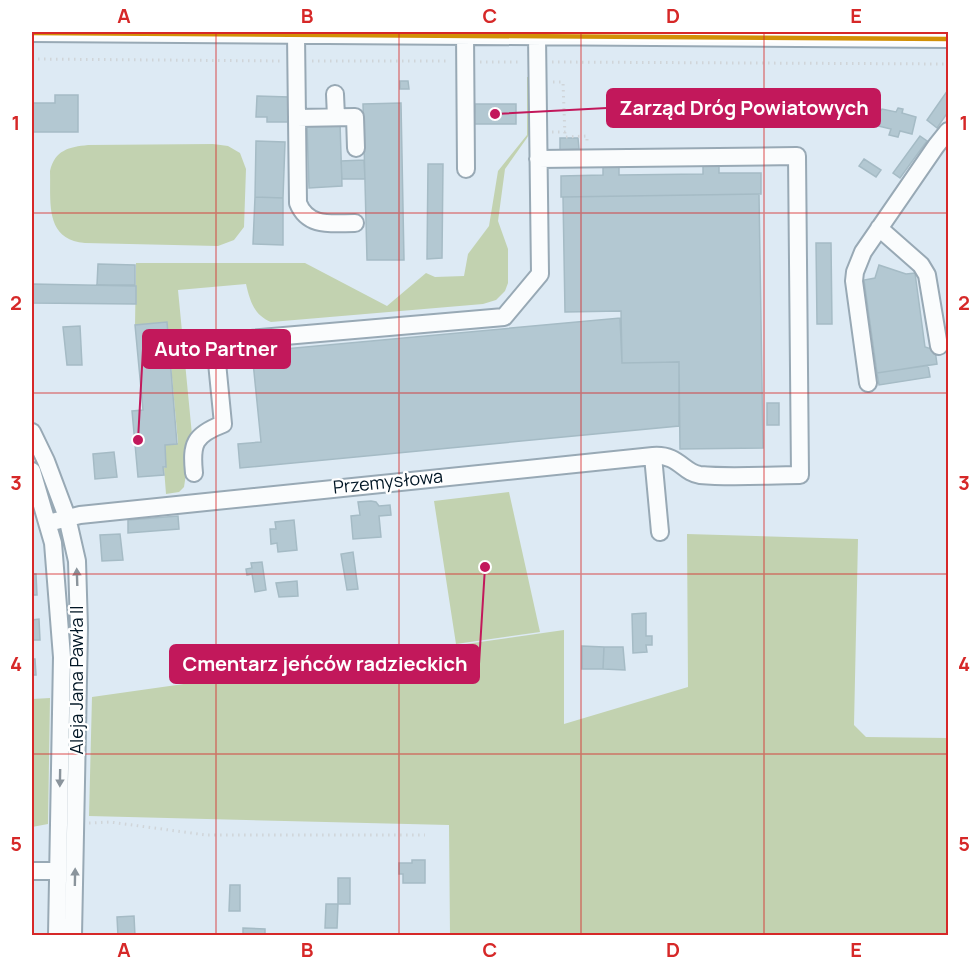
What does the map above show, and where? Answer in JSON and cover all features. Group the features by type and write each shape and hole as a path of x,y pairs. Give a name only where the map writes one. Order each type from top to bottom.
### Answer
{"street":[{"path":"32,33 465,34 948,39"},
{"path":"465,34 466,169"},
{"path":"296,35 298,203 301,211 308,218 317,222 355,223"},
{"path":"194,473 192,454 196,440 210,429 223,424 215,342 504,317 540,274 537,36"},
{"path":"335,94 336,117"},
{"path":"297,118 355,117 356,148"},
{"path":"868,383 854,281 858,263 879,228 948,131"},
{"name":"Przemysłowa","path":"48,523 67,517 661,455 674,458 697,475 800,475 797,156 538,159"},
{"path":"879,228 921,265 927,274 939,346"},
{"name":"Aleja Jana Pawła II","path":"32,432 36,466 36,498 48,523 55,562 62,657 67,823 74,936"},
{"path":"653,456 660,532"},
{"name":"Aleja Jana Pawła II","path":"36,466 67,517 76,561 79,628 67,823 58,871 57,936"},
{"path":"32,871 58,871"}],"path":[{"path":"32,59 445,61"},
{"path":"488,62 948,64"},
{"path":"537,82 563,82 565,137 587,136"},
{"path":"67,823 110,822 206,835 425,835"}],"green space":[{"path":"527,77 529,77 529,135 505,169 498,221 508,249 508,283 505,291 496,300 483,304 271,322 260,316 254,307 246,284 178,290 192,435 184,487 179,492 166,494 165,445 178,443 167,322 135,325 136,263 305,263 387,306 426,273 435,277 464,276 468,254 489,226 498,171 527,135"},
{"path":"213,144 228,146 240,153 246,169 244,227 234,240 218,246 85,243 62,235 52,217 50,171 52,164 55,158 64,151 88,145"},
{"path":"509,492 540,632 456,644 434,501"},
{"path":"687,534 858,539 854,725 866,737 948,738 948,935 450,935 449,825 89,816 92,697 564,630 564,724 688,687"},
{"path":"50,698 48,824 32,827 32,699"}],"building":[{"path":"400,81 408,81 409,89 400,89"},
{"path":"948,90 948,112 937,128 927,120"},
{"path":"55,95 78,95 78,132 32,132 32,103 55,103"},
{"path":"257,96 289,97 289,122 267,122 267,117 256,117"},
{"path":"401,103 404,260 367,260 363,104"},
{"path":"475,104 516,104 516,124 474,124"},
{"path":"898,108 903,109 902,113 916,117 912,134 900,131 898,137 889,135 891,129 870,124 882,109 896,112"},
{"path":"340,123 342,186 309,188 307,124"},
{"path":"920,136 927,141 900,178 893,173"},
{"path":"560,138 578,138 579,149 560,150"},
{"path":"256,141 285,142 283,198 255,197"},
{"path":"864,159 881,170 876,177 859,166"},
{"path":"364,160 365,179 342,179 341,161"},
{"path":"428,164 443,164 442,258 427,259"},
{"path":"703,165 719,165 719,173 761,173 761,194 561,197 561,176 603,175 603,167 619,167 619,175 703,174"},
{"path":"759,194 763,448 680,449 679,362 622,363 621,311 565,312 563,197"},
{"path":"255,197 283,198 283,245 253,244"},
{"path":"816,243 831,243 832,324 817,324"},
{"path":"98,264 135,265 135,285 97,285"},
{"path":"879,265 906,274 915,273 925,347 935,350 937,364 877,373 864,280 875,278"},
{"path":"32,284 136,286 136,304 32,303"},
{"path":"620,318 622,363 679,362 679,426 240,468 238,444 261,442 252,352"},
{"path":"167,322 177,444 165,445 164,475 138,477 132,411 143,410 135,325"},
{"path":"80,326 82,365 67,365 63,327"},
{"path":"928,365 930,377 879,385 877,373"},
{"path":"767,403 779,403 779,425 767,425"},
{"path":"114,452 117,477 95,479 93,454"},
{"path":"358,502 376,502 379,506 390,505 391,515 379,516 381,537 353,539 351,516 360,515"},
{"path":"178,516 179,529 128,533 128,520"},
{"path":"294,520 297,550 278,552 277,543 271,544 270,529 276,529 275,522"},
{"path":"120,534 123,560 102,561 100,535"},
{"path":"353,552 358,589 347,590 341,554"},
{"path":"262,562 266,590 255,592 252,574 247,575 246,569 252,568 251,563"},
{"path":"32,574 36,574 37,595 32,595"},
{"path":"297,581 298,596 279,597 276,583"},
{"path":"646,613 646,636 652,636 652,645 646,645 647,652 633,653 632,614"},
{"path":"39,619 40,640 32,640 32,620"},
{"path":"582,646 604,647 603,669 582,669"},
{"path":"604,647 623,647 625,670 603,669"},
{"path":"32,659 35,659 36,675 32,675"},
{"path":"412,860 425,860 425,883 403,883 403,874 399,874 399,863 412,863"},
{"path":"338,878 350,878 350,904 338,904"},
{"path":"230,885 240,885 240,911 229,911"},
{"path":"326,904 338,904 337,928 325,928"},
{"path":"134,916 135,936 118,936 117,917"},
{"path":"243,928 265,929 265,936 243,936"}],"transit line":[{"name":"3","path":"32,33 948,39"}],"place":[{"name":"Zarząd Dróg Powiatowych","path":"495,114"},
{"name":"Auto Partner","path":"138,440"},
{"name":"Cmentarz jeńców radzieckich","path":"485,567"}]}
